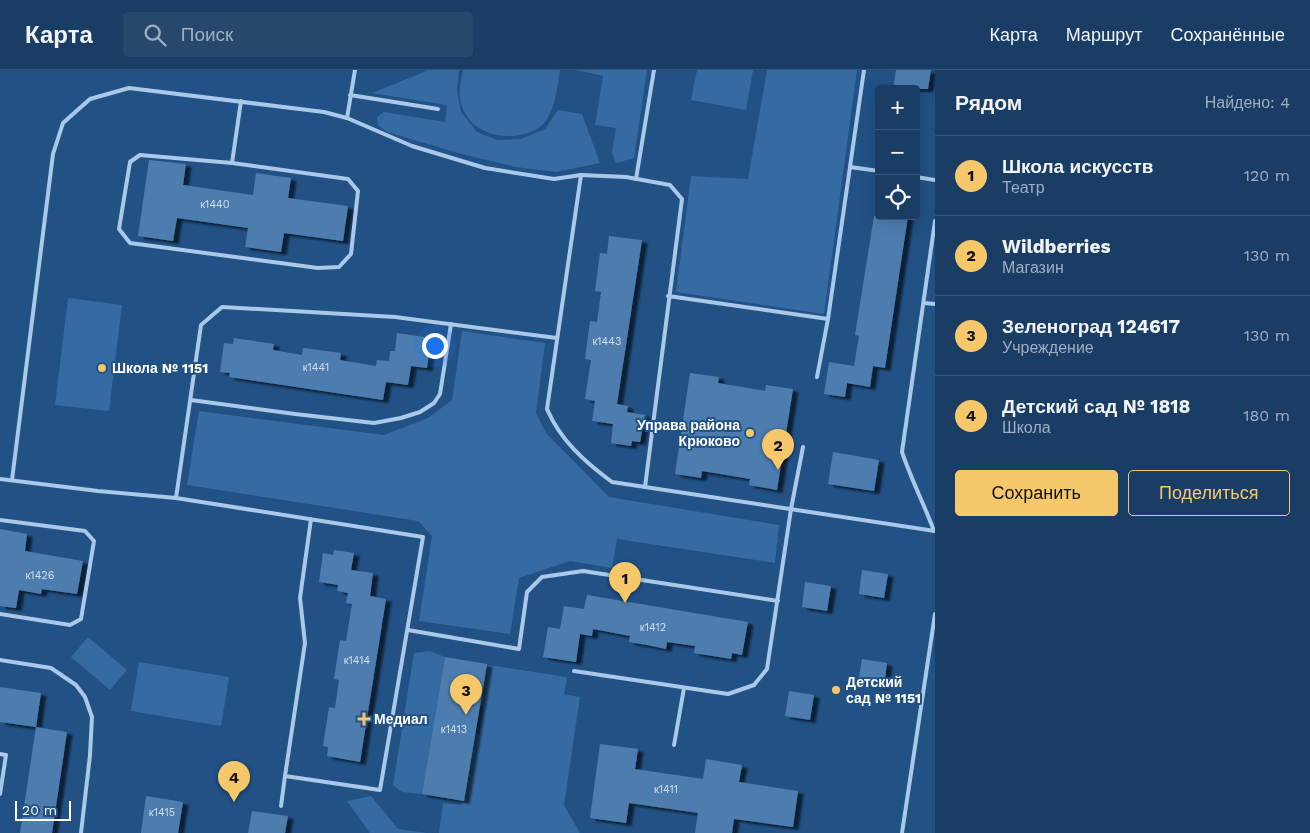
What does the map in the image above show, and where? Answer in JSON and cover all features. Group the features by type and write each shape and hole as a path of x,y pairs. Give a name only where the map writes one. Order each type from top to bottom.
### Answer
{"lane":[{"path":"347,118 355,70"},
{"path":"636,179 654,70"},
{"path":"818,378 864,70"},
{"path":"12,480 53,154 62,123 90,99 129,88 324,112 347,118 412,146 485,168 554,179 581,175 626,177 670,185 682,199 668,296 645,487"},
{"path":"350,95 438,109"},
{"path":"232,163 241,101"},
{"path":"140,154 232,163 348,179 358,191 351,254 339,267 318,268 130,243 119,229 130,162 140,154"},
{"path":"850,167 875,170"},
{"path":"581,175 547,409 552,420 577,453 589,465 612,482 934,531 923,502 910,476 902,452 935,221"},
{"path":"920,178 935,180"},
{"path":"668,296 828,319"},
{"path":"924,303 935,304"},
{"path":"176,498 201,325 222,307 395,317 557,338"},
{"path":"191,400 374,423 401,418 420,412 434,403 440,394 452,324"},
{"path":"574,671 728,694 754,684 767,669 791,509 803,447"},
{"path":"0,479 176,498 423,537 380,790 285,776"},
{"path":"281,806 305,643 300,598 311,519"},
{"path":"0,520 85,531 94,541 81,619 70,625 0,614"},
{"path":"408,630 519,649 527,592 542,577 583,570 778,601"},
{"path":"902,833 935,614"},
{"path":"0,660 51,668 76,685 85,697 92,717 90,756 80,833"},
{"path":"674,745 684,688"},
{"path":"0,754 6,755 0,794"}],"shaded area":[{"path":"429,70 459,70 457,91 461,112 477,132 497,140 521,139 545,129 558,110 582,114 600,163 556,172 516,167 458,153 387,132 378,125 377,117 384,112 445,122 447,105 372,93"},
{"path":"463,70 560,70 549,116 540,127 521,135 498,135 478,127 470,120 460,101"},
{"path":"577,70 647,70 634,158 616,163 612,153 616,128 595,125 603,76"},
{"path":"697,70 753,70 746,110 691,100"},
{"path":"767,70 857,70 824,314 676,292 691,176 748,179"},
{"path":"68,298 122,305 109,411 55,405"},
{"path":"462,331 545,343 536,413 546,433 609,497 779,525 775,563 617,539 612,568 570,561 519,578 510,634 419,621 432,536 418,521 187,485 199,411 384,435 428,418 452,400"},
{"path":"88,637 127,670 110,690 71,657"},
{"path":"430,651 445,657 422,794 402,792 393,785 414,653"},
{"path":"139,662 229,677 221,726 131,711"},
{"path":"482,664 567,677 564,694 580,697 564,805 580,833 439,833 443,803 461,805 471,734 479,735 483,707 476,706"},
{"path":"371,796 398,829 427,833 370,833 347,801"}],"building":[{"path":"896,70 931,70 928,89 920,89 920,85 894,85"},
{"path":"149,160 186,164 183,185 253,195 256,173 291,178 288,198 348,206 343,241 284,233 281,252 245,247 248,228 177,218 173,241 138,236"},
{"path":"874,216 875,220 907,220 885,368 873,366 870,387 847,383 845,397 824,394 829,362 854,366 859,336 855,335"},
{"path":"609,236 642,240 617,404 628,406 627,412 645,415 640,442 632,441 631,446 611,443 613,424 592,421 595,401 585,399 591,360 585,359 590,321 597,322 601,292 595,291 600,253 607,254"},
{"path":"397,333 431,338 427,368 411,366 408,385 386,382 383,400 229,377 230,373 220,372 224,343 233,344 234,338 274,344 273,350 302,355 303,348 341,353 340,360 376,366 377,360 389,361 390,351 395,351"},
{"path":"690,373 719,377 718,383 765,391 766,385 793,389 777,490 749,485 750,479 702,471 701,478 675,474"},
{"path":"833,452 879,460 874,491 828,484"},
{"path":"0,529 27,534 25,551 83,561 77,594 42,589 41,594 19,590 16,608 0,606"},
{"path":"334,550 354,553 351,570 373,573 370,596 386,599 360,762 327,756 328,747 323,746 329,707 335,708 339,680 334,679 340,640 346,641 352,604 346,603 348,593 337,591 338,585 319,582 323,553 333,555"},
{"path":"862,570 888,574 884,598 859,594"},
{"path":"805,582 831,586 827,611 802,607"},
{"path":"587,595 748,622 742,655 732,653 731,659 694,653 695,646 667,642 666,649 629,642 630,636 593,629 592,636 580,634 576,662 543,657 548,627 560,629 564,606 584,609"},
{"path":"445,657 487,664 464,801 422,794"},
{"path":"862,659 887,663 884,687 858,683"},
{"path":"0,687 41,693 36,727 0,722"},
{"path":"789,691 814,695 810,720 785,716"},
{"path":"36,727 67,732 52,833 20,833"},
{"path":"600,744 638,749 635,769 703,779 706,759 742,765 739,782 798,791 793,827 734,819 732,833 695,833 698,813 629,803 626,823 590,818"},
{"path":"146,796 183,802 178,833 141,833"},
{"path":"252,811 288,816 285,833 248,833"}],"place":[{"name":"Школа № 1151","path":"102,368"},
{"name":"Управа района Крюково","path":"750,433"},
{"name":"Wildberries","path":"778,470"},
{"name":"Школа искусств","path":"625,603"},
{"name":"Детский сад № 1151","path":"836,690"},
{"name":"Зеленоград 124617","path":"466,715"},
{"name":"Медиал","path":"364,719"},
{"name":"Детский сад № 1818","path":"234,802"}]}
